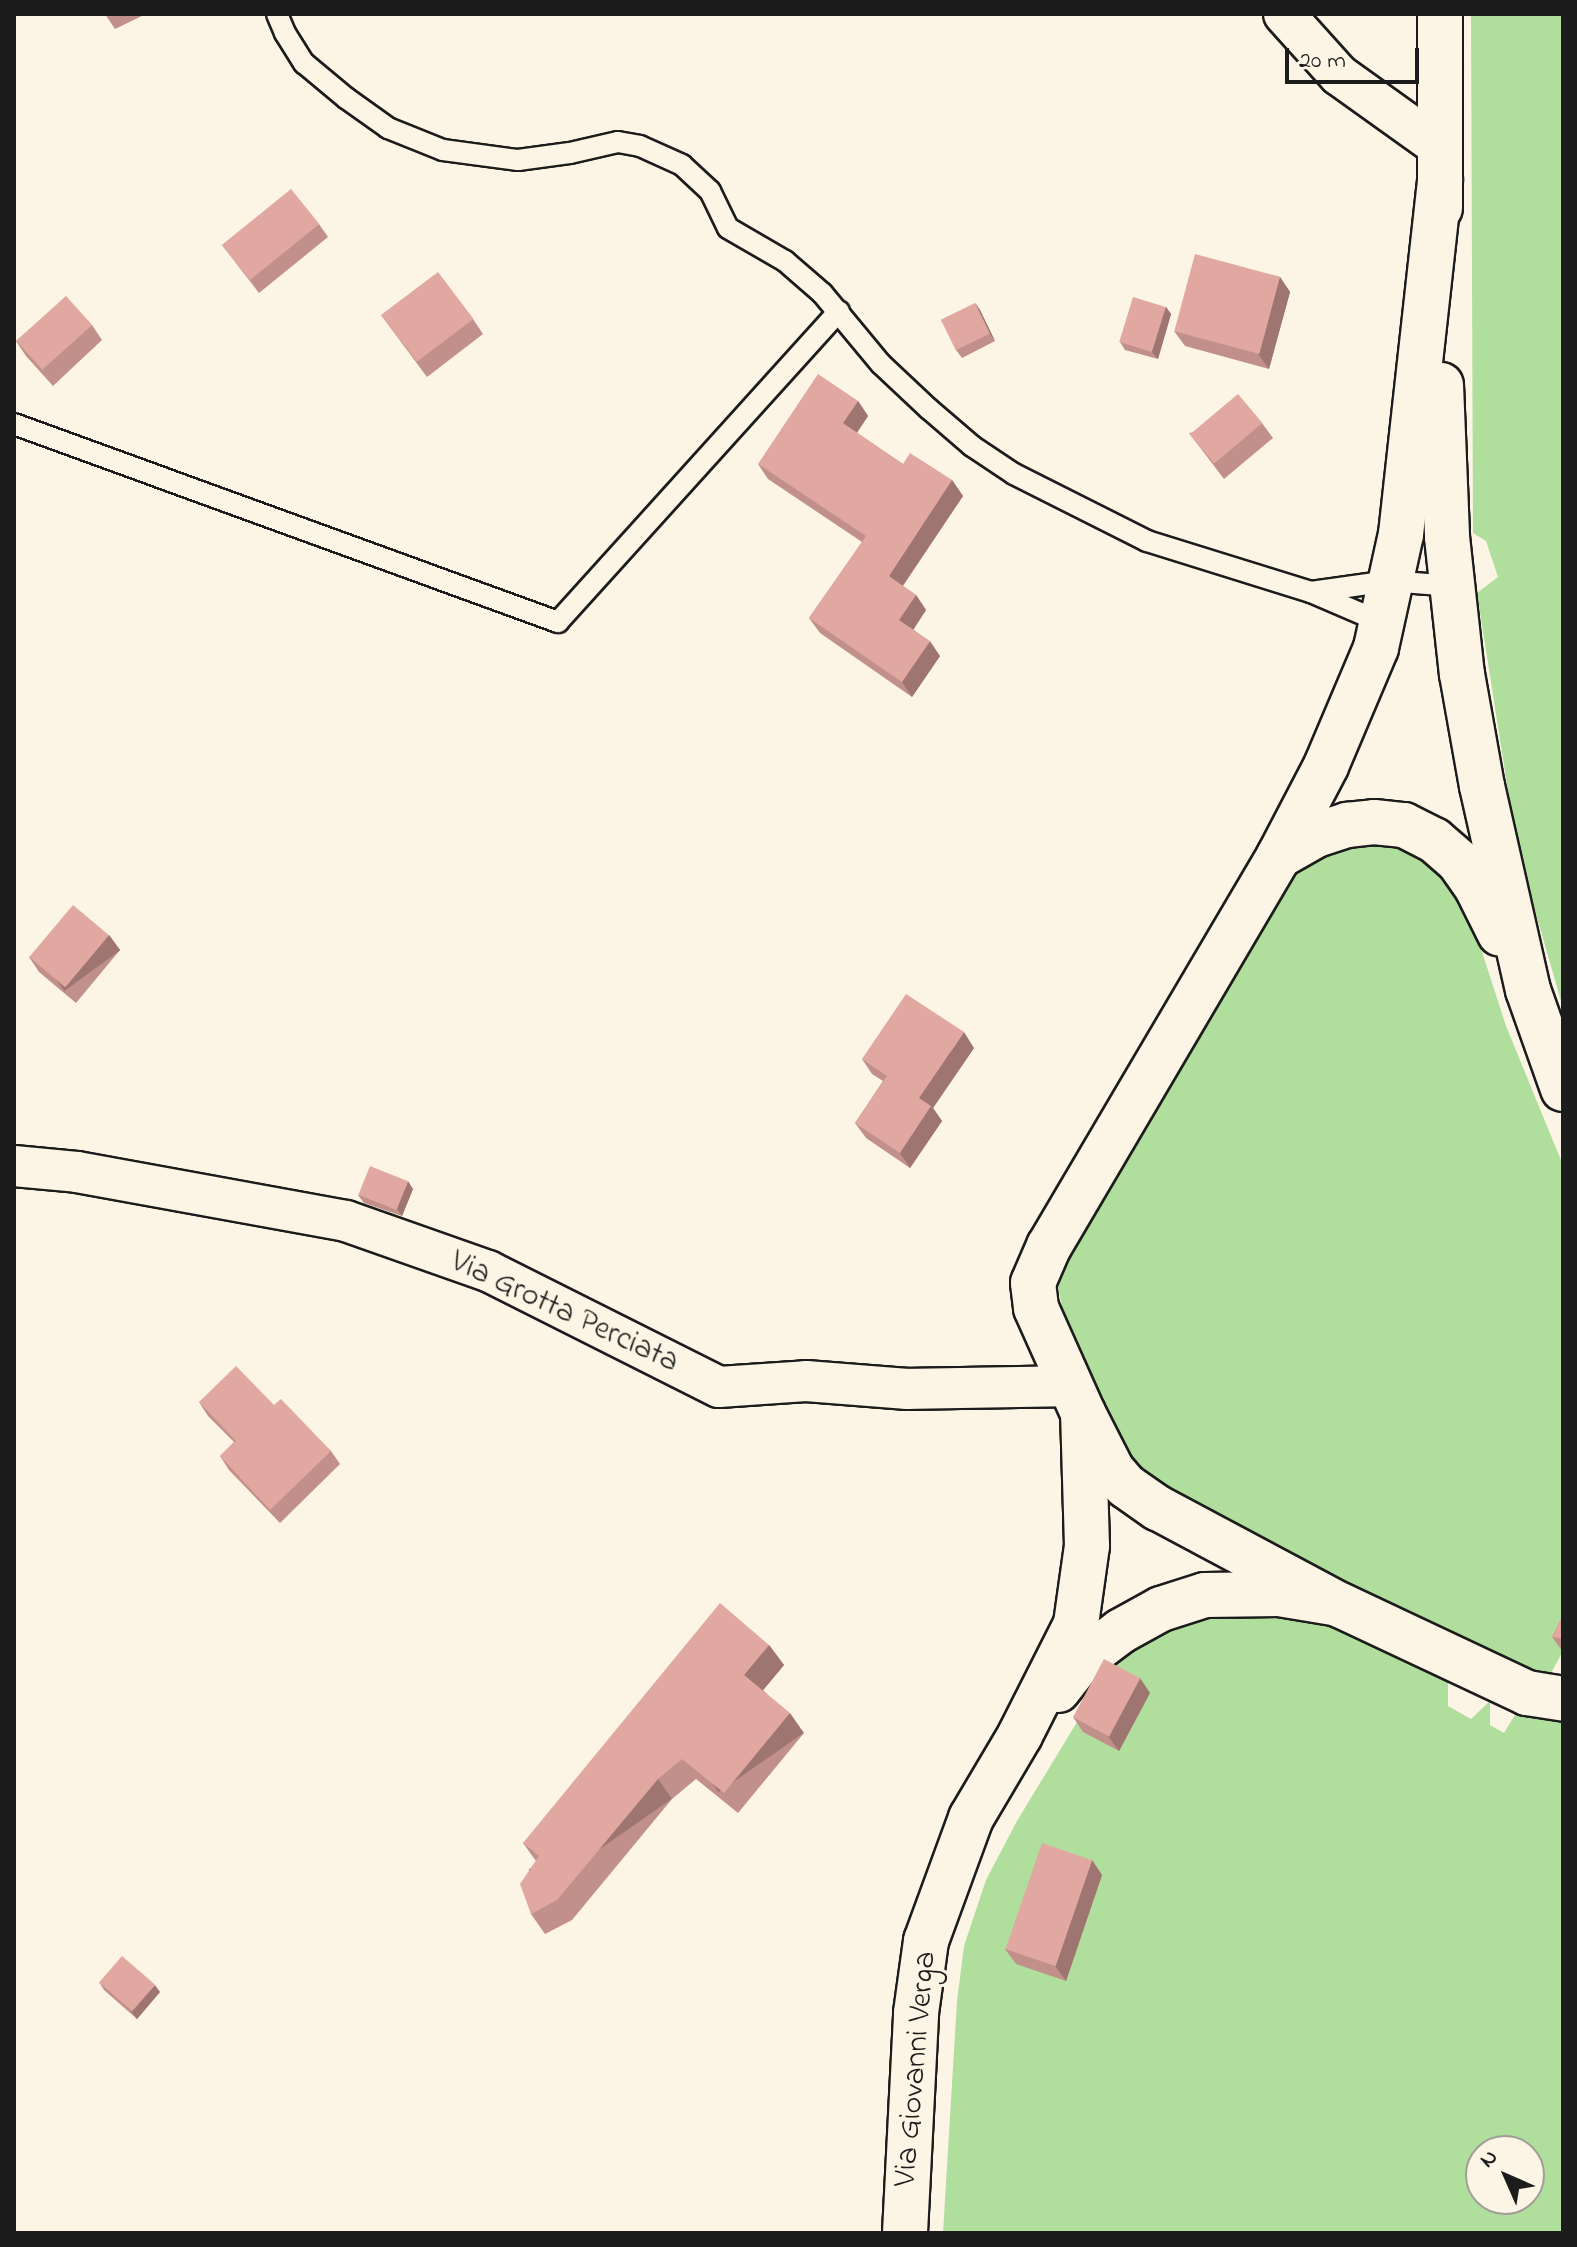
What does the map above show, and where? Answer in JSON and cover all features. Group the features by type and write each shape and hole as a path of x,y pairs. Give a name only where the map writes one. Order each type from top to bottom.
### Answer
{"main road":[{"path":"1440,14 1441,449 1462,674 1482,786 1528,990 1563,1089"},
{"path":"1440,164 1401,534 1376,648 1326,766 1279,856 1049,1246 1033,1283 1036,1308 1112,1470 1126,1486 1158,1508 1340,1605 1527,1693 1563,1699"},
{"path":"1279,856 1316,835 1347,825 1374,822 1404,825 1434,840 1459,862 1477,888 1528,990"},
{"path":"1020,1735 1076,1624 1087,1546 1078,1399"},
{"path":"1020,1735 1081,1661 1121,1631 1161,1609 1205,1595 1279,1594 1340,1605"},
{"name":"Via Giovanni Verga","path":"905,2233 916,2013 926,1941 971,1818 1020,1735"}],"street":[{"path":"1284,14 1339,75 1440,164"},
{"name":"Via Grotta Perciata","path":"14,1166 77,1172 346,1221 488,1271 719,1387 806,1381 1078,1399"}],"lane":[{"path":"277,14 304,63 346,98 388,128 443,150 518,160 618,142 640,146 682,165 710,191 728,228 785,261 839,311 881,364 972,446 1014,474 1147,541 1311,592 1385,601 1453,586"},
{"path":"14,424 558,622 839,311"},
{"path":"1311,592 1385,601"}],"green space":[{"path":"1471,14 1563,14 1563,1008 1517,848 1477,593 1498,577 1486,541 1473,533"},
{"path":"1355,840 1393,844 1432,861 1464,896 1506,1026 1563,1165 1563,1651 1550,1675 1459,1642 1165,1494 1129,1461 1062,1306 1058,1288 1066,1262 1293,878 1310,860"},
{"path":"1225,1607 1321,1618 1448,1678 1448,1706 1471,1719 1490,1701 1490,1725 1504,1733 1518,1710 1563,1720 1563,2233 943,2233 957,2001 964,1946 986,1880 1017,1821 1108,1671 1141,1641 1185,1618"}],"building":[{"path":"291,189 319,224 250,280 222,245"},
{"path":"1195,254 1280,277 1259,354 1174,331"},
{"path":"438,272 474,319 417,362 381,315"},
{"path":"66,296 92,325 42,370 16,341"},
{"path":"1133,297 1166,307 1152,352 1119,342"},
{"path":"975,303 990,334 956,350 941,320"},
{"path":"818,374 858,401 843,423 903,464 910,453 952,480 889,576 916,595 899,620 930,641 902,682 809,618 866,536 758,464"},
{"path":"1238,394 1262,423 1214,464 1190,434"},
{"path":"73,905 109,935 65,987 29,957"},
{"path":"906,994 964,1032 919,1098 931,1106 900,1153 855,1123 887,1076 862,1059"},
{"path":"370,1166 408,1181 396,1210 358,1195"},
{"path":"236,1366 274,1405 281,1399 331,1451 270,1510 220,1456 236,1441 199,1402"},
{"path":"720,1603 769,1645 744,1675 790,1713 724,1793 682,1759 658,1779 557,1900 531,1914 520,1884 539,1856 523,1843"},
{"path":"1563,1615 1563,1639 1552,1637"},
{"path":"1104,1659 1140,1678 1109,1737 1073,1717"},
{"path":"1042,1843 1092,1860 1056,1966 1006,1949"},
{"path":"122,1956 155,1985 132,2011 99,1982"}]}
